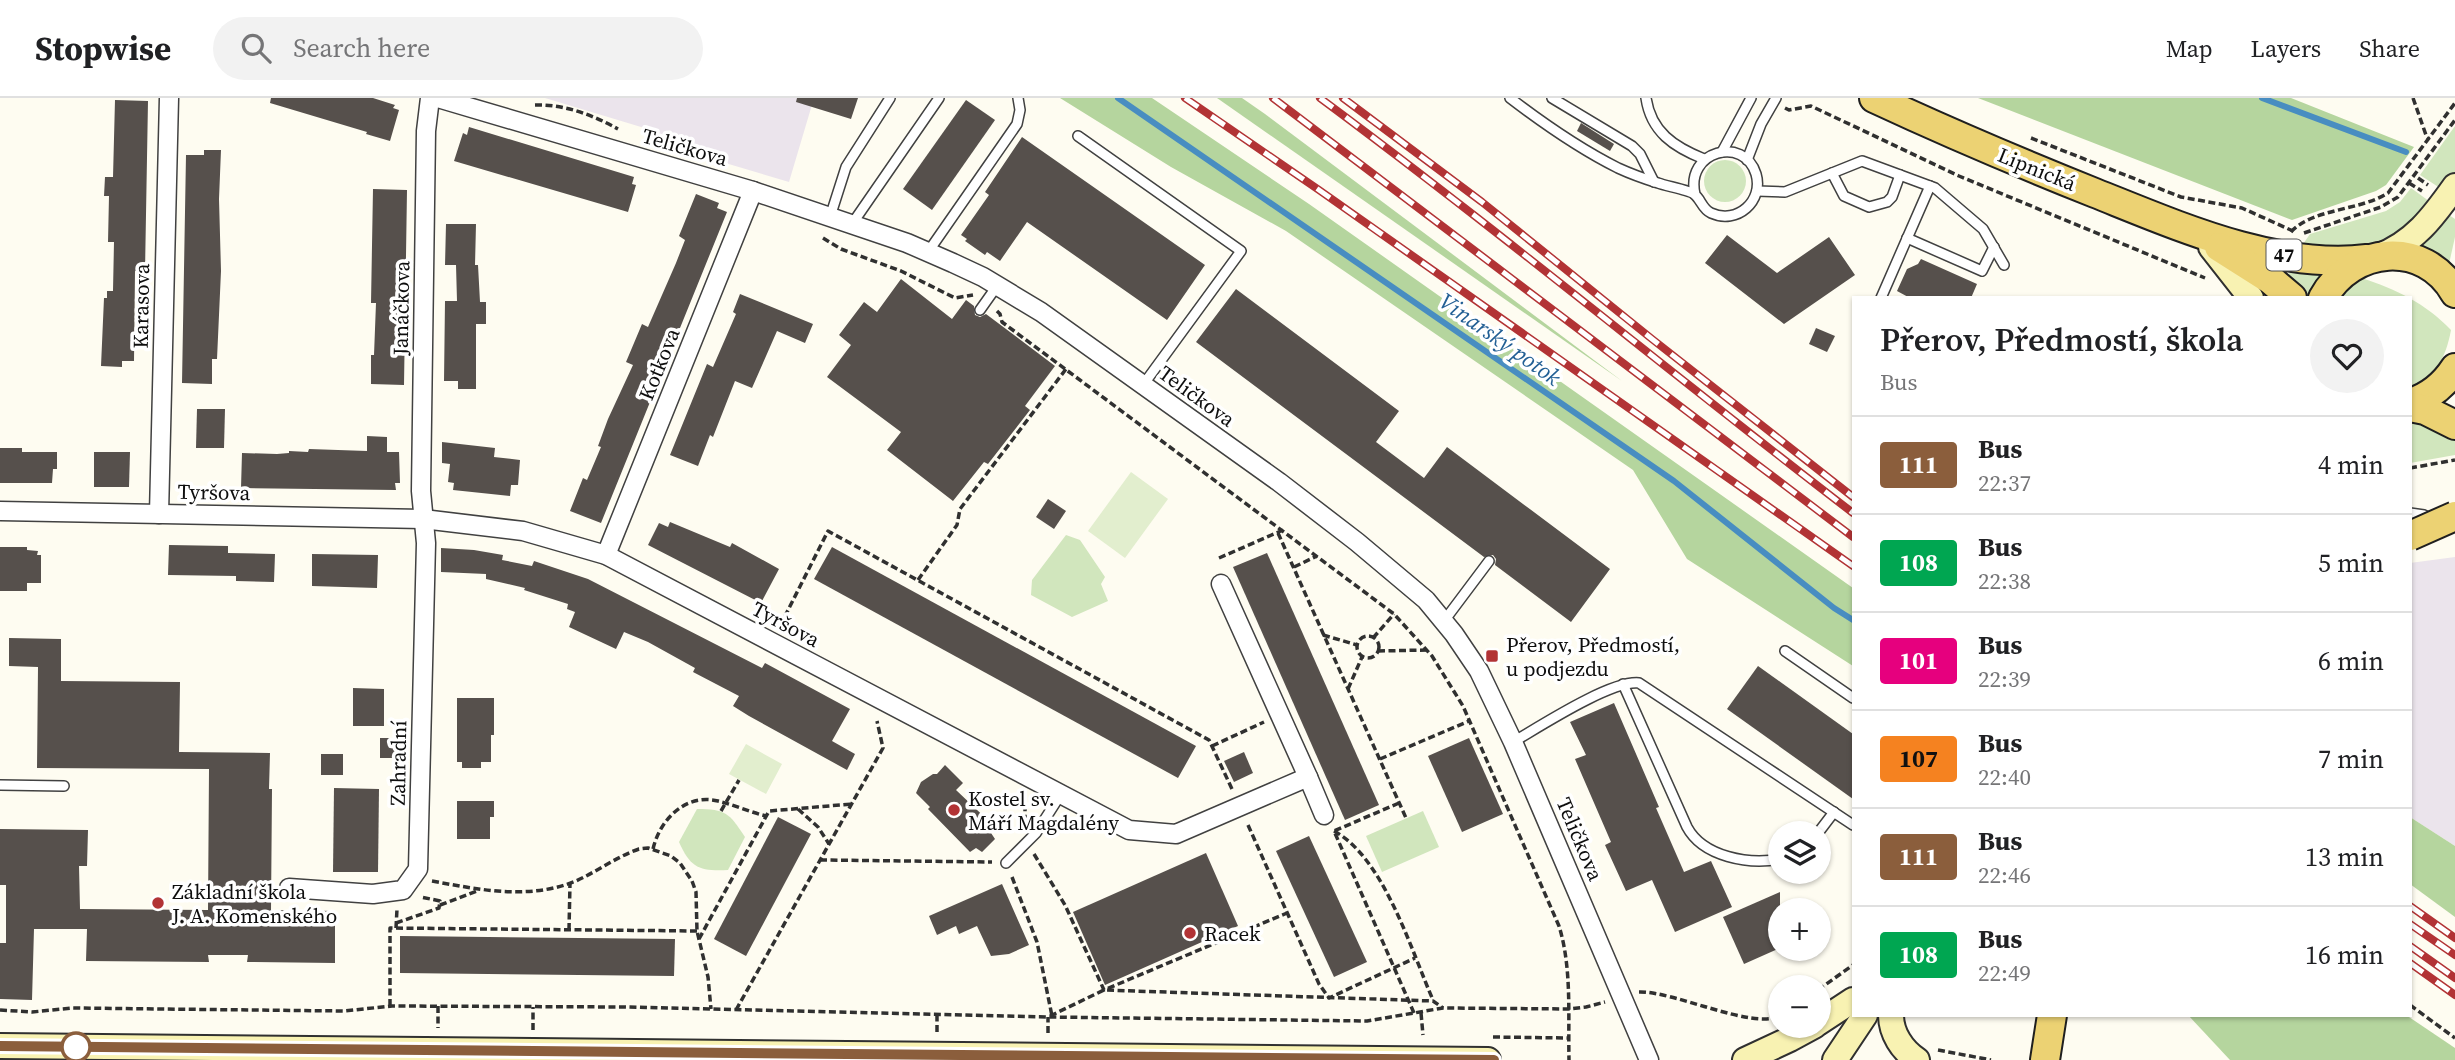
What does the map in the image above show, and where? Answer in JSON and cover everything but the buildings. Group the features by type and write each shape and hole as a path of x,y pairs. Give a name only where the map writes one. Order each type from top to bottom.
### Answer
{"main road":[{"name":"Lipnická","path":"1874,98 1972,143 2202,235 2300,260 2339,262 2372,258"},
{"path":"2324,296 2341,274 2413,237 2425,226 2455,186"},
{"name":"Lipnická","path":"2202,235 2271,280 2290,296"},
{"path":"2202,235 2250,296"},
{"name":"47","path":"2372,258 2401,256 2424,264 2444,278 2455,293"},
{"path":"2412,404 2432,393 2447,380 2455,368"},
{"path":"2412,406 2455,425"},
{"path":"2412,535 2452,523"},
{"path":"1831,1014 1852,1001"},
{"path":"1835,1060 1864,1017"},
{"path":"1891,1017 1894,1031 1902,1046 1922,1054"},
{"path":"2045,1060 2052,1017"},
{"path":"1745,1060 1792,1038"},
{"path":"0,1046 490,1055 1488,1060"}],"street":[{"name":"Karasova","path":"159,514 169,98"},
{"name":"Janáčkova","path":"423,519 421,491 426,173 430,98"},
{"name":"Teličkova","path":"438,98 753,191 928,252 997,286 1041,312 1357,542 1408,584 1444,621 1479,671 1513,742 1649,1060"},
{"name":"Kotkova","path":"606,555 753,191"},
{"name":"Tyršova","path":"0,512 423,519 523,531 606,555 1129,830 1176,834 1308,777"},
{"name":"Zahradní","path":"289,888 373,894 403,890 418,869 426,543 423,519"},
{"path":"1222,584 1324,815"}],"lane":[{"path":"830,217 841,176 890,98"},
{"path":"852,224 939,98"},
{"path":"928,252 1017,124 1020,110 1018,98"},
{"path":"1510,98 1546,125 1618,168 1695,194"},
{"path":"1552,98 1632,146 1640,154 1654,182"},
{"path":"1646,98 1652,120 1664,137 1704,159"},
{"path":"1722,152 1751,98"},
{"path":"1747,160 1761,124 1776,98"},
{"path":"1078,136 1241,251 1143,386"},
{"path":"1722,152 1733,152 1747,160 1757,177 1757,191 1752,202 1743,212 1724,216 1706,210 1693,186 1695,172 1704,159 1722,152"},
{"path":"1757,191 1785,192 1862,161 1930,186 1983,229 2004,265"},
{"path":"1832,173 1844,196 1869,207 1887,202 1892,197 1900,175"},
{"path":"1882,296 1930,186"},
{"path":"1907,238 1982,271 1994,247"},
{"path":"983,307 997,286"},
{"path":"2412,513 2452,523"},
{"path":"1444,621 1489,561"},
{"path":"1785,651 1852,697"},
{"path":"1513,742 1571,709 1623,684 1635,682 1852,824"},
{"path":"1623,684 1687,827 1697,842 1722,854 1750,861 1768,860"},
{"path":"0,785 64,786"},
{"path":"1006,863 1028,844 1061,794"},
{"path":"1828,821 1835,812"}],"path":[{"path":"2413,98 2429,139"},
{"path":"2289,236 2304,222 2384,195 2408,171 2455,103"},
{"path":"1784,107 1789,110 1811,106 1959,176 2189,270 2212,284"},
{"path":"2025,135 2182,197 2242,208 2300,236 2311,229 2389,204 2402,193 2455,120"},
{"path":"815,235 827,239 841,249 901,271 955,298 974,295 983,307 1000,314 1002,322 1394,614 1427,650 1447,678 1469,721 1559,926 1565,946 1569,1060"},
{"path":"918,580 957,525 960,509 1066,369"},
{"path":"2412,468 2455,460"},
{"path":"1219,558 1283,530"},
{"path":"769,618 781,624 828,531 1209,740 1319,984 1329,998"},
{"path":"1278,533 1406,818"},
{"path":"1293,567 1317,556"},
{"path":"1373,638 1394,614"},
{"path":"1324,635 1357,645"},
{"path":"1378,651 1373,638 1364,637 1357,645 1357,651 1362,657 1370,658 1378,651 1427,650"},
{"path":"1348,689 1362,657"},
{"path":"1212,746 1280,714"},
{"path":"735,1010 883,748 876,715 884,720"},
{"path":"1380,759 1469,721"},
{"path":"721,811 739,780"},
{"path":"653,849 660,828 675,811 697,800 708,799 766,816"},
{"path":"1334,831 1399,803"},
{"path":"699,941 769,811 852,804"},
{"path":"797,809 818,827 829,844"},
{"path":"1324,815 1334,831 1413,1013"},
{"path":"0,1010 32,1012 73,1008 344,1011 390,1006 533,1006 1367,1021 1443,1008 1433,1001 1384,885 1349,841 1334,831"},
{"path":"1028,844 1065,905 1104,990"},
{"path":"425,880 480,889 529,892 570,883 639,849 653,849 671,856 687,872 696,892 697,931 708,978 711,1009"},
{"path":"820,860 991,864"},
{"path":"1006,863 1037,943 1050,1016"},
{"path":"569,930 570,883"},
{"path":"390,1006 390,928 480,889"},
{"path":"416,893 415,896 439,901 440,905"},
{"path":"396,925 397,902"},
{"path":"1050,1016 1104,990 1287,913"},
{"path":"396,925 697,931"},
{"path":"1329,998 1415,958"},
{"path":"1831,981 1852,966"},
{"path":"1104,990 1433,1001"},
{"path":"533,1006 533,1036"},
{"path":"2412,1006 2455,1038"},
{"path":"1922,1054 1991,1060"}],"shaded area":[{"path":"545,98 814,98 789,182 648,140 651,130"},
{"path":"2455,557 2455,846 2412,818 2412,563"}],"green space":[{"path":"1060,98 1152,98 1309,204 1852,587 1852,665 1687,559 1633,470 1286,231 1171,167"},
{"path":"1217,98 1242,98 1265,114 1622,381"},
{"path":"1978,98 2291,98 2414,147 2386,185 2376,191 2292,220"},
{"path":"2455,126 2455,173 2443,190 2420,175"},
{"path":"1725,160 1740,166 1746,181 1740,196 1725,202 1710,196 1704,181 1710,166"},
{"path":"2411,188 2433,204 2424,216 2376,246 2299,250 2310,234 2386,211 2400,202"},
{"path":"2446,213 2455,219 2455,237 2449,264 2420,249"},
{"path":"2292,267 2322,272 2325,275 2313,296 2305,296 2286,280"},
{"path":"2361,278 2405,296 2342,296"},
{"path":"2412,299 2451,330 2443,357 2433,372 2412,386"},
{"path":"2412,418 2455,438 2455,455 2412,463"},
{"path":"1131,472 1168,499 1125,558 1088,531"},
{"path":"1066,535 1080,540 1105,577 1101,584 1108,601 1072,617 1031,595 1032,580"},
{"path":"746,744 782,764 766,794 729,774"},
{"path":"697,809 726,814 745,837 728,870 703,869 692,863 683,851 679,842"},
{"path":"1423,811 1439,847 1382,872 1366,836"},
{"path":"2412,818 2455,846 2455,917 2412,885"},
{"path":"2190,1017 2409,1017 2455,1048 2455,1060 2230,1060"}],"waterway":[{"name":"Vinarský potok","path":"1118,98 1674,481 1852,619"},
{"path":"2262,98 2406,152"}],"railway":[{"path":"1185,98 1852,565"},
{"path":"1273,98 1852,536"},
{"path":"1320,98 1852,512"},
{"path":"1343,98 1482,202 1852,496"},
{"path":"2412,907 2455,938"},
{"path":"2412,925 2455,955"},
{"path":"2412,947 2455,978"},
{"path":"2412,964 2455,995"}],"bus line":[{"name":"111","path":"0,1046 1494,1060"}],"place":[{"name":"Přerov, Předmostí, u podjezdu","path":"1492,656"},
{"name":"Kostel sv. Máří Magdalény","path":"954,810"},
{"name":"Základní škola J. A. Komenského","path":"158,903"},
{"name":"Racek","path":"1190,933"}]}
